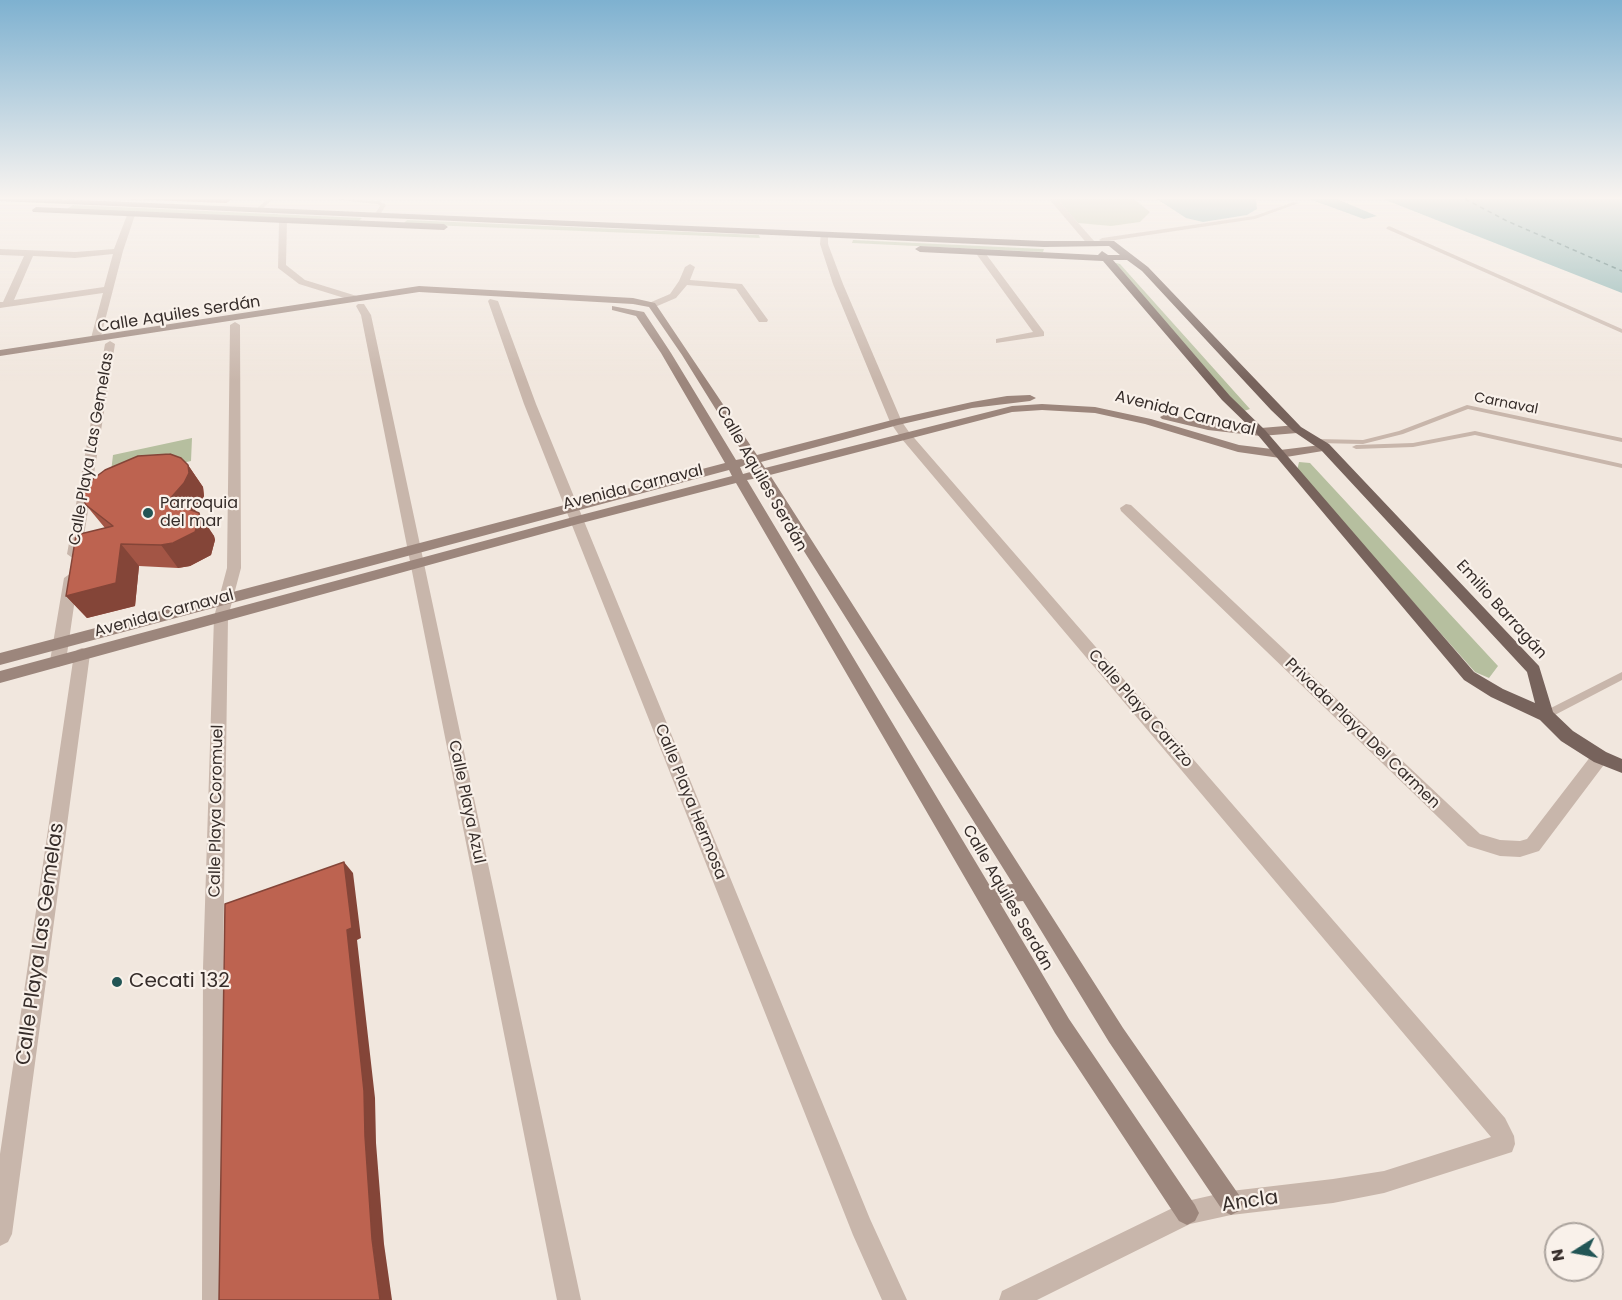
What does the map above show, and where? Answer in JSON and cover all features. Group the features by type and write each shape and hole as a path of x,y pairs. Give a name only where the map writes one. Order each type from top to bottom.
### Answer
{"main road":[{"path":"1107,260 1227,398 1261,432 1469,676 1497,693 1546,715 1567,736 1600,757 1622,766"},
{"name":"Emilio Barragán","path":"1133,260 1145,269 1275,408 1297,429 1321,444 1534,670 1546,715"}],"street":[{"path":"4,305 27,260"},
{"name":"Calle Playa Las Gemelas","path":"96,338 116,260"},
{"path":"281,260 281,266 290,275 359,302"},
{"name":"Calle Playa Carrizo","path":"831,260 842,294 900,428 1497,1126 1503,1136 1504,1144"},
{"path":"986,260 1040,334 1000,340"},
{"path":"652,305 673,296 684,282 690,267"},
{"path":"684,282 739,286 763,320"},
{"path":"4,305 109,289"},
{"name":"Calle Aquiles Serdán","path":"447,294 493,301 627,309 640,314 666,353 1062,1026 1187,1213"},
{"name":"Calle Aquiles Serdán","path":"0,361 110,344 170,331 359,302 447,294 633,301 652,305 687,355 1029,892 1116,1035 1231,1203"},
{"name":"Calle Playa Hermosa","path":"493,301 530,404 861,1227 895,1300"},
{"name":"Calle Aquiles Serdán","path":"0,353 96,338 235,325 359,302"},
{"name":"Calle Playa Azul","path":"359,302 366,315 569,1300"},
{"name":"Calle Playa Coromuel","path":"214,1300 213,968 223,608 234,568 235,325"},
{"name":"Calle Playa Las Gemelas","path":"58,661 77,532 110,344"},
{"name":"Avenida Carnaval","path":"0,659 61,642 223,608 736,472 761,473 900,428 1007,399 1049,397 1108,403 1208,426 1261,432"},
{"name":"Avenida Carnaval","path":"736,472 753,460 900,428 1012,409 1070,407 1128,416 1238,448 1280,454"},
{"path":"1261,432 1297,429"},
{"path":"1280,454 1321,444"},
{"name":"Privada Playa Del Carmen","path":"1125,508 1474,840 1500,848 1520,849 1533,845 1600,757"},
{"name":"Avenida Carnaval","path":"0,677 82,654 223,608"},
{"name":"Calle Playa Las Gemelas","path":"0,1234 82,654"},
{"path":"985,896 1029,892"},
{"name":"Ancla","path":"1011,1300 1187,1213 1231,1203 1333,1191 1384,1182 1504,1144"}],"lane":[{"path":"1461,260 1622,331"},
{"name":"Carnaval","path":"1321,444 1363,442 1401,434 1467,407 1622,440"},
{"path":"1321,444 1413,445 1474,433 1622,466"},
{"path":"1546,715 1622,676"}],"green space":[{"path":"1120,264 1250,409 1244,411 1238,408 1111,265"},
{"path":"192,438 191,461 110,480 113,455"},
{"path":"1299,462 1310,463 1498,666 1489,678 1475,672 1297,471"}],"water":[{"path":"1537,260 1622,260 1622,293"}],"building":[{"path":"170,454 181,458 188,465 189,473 184,483 168,501 199,513 200,518 195,532 173,543 161,545 121,544 116,583 66,596 76,535 113,526 86,505 83,499 85,489 105,470 138,456"},
{"path":"344,862 352,928 347,930 364,1091 372,1239 380,1300 219,1300 225,904"}],"ferry route":[{"path":"1596,260 1622,271"}],"place":[{"name":"Parroquia del mar","path":"148,513"},
{"name":"Cecati 132","path":"117,982"}]}
